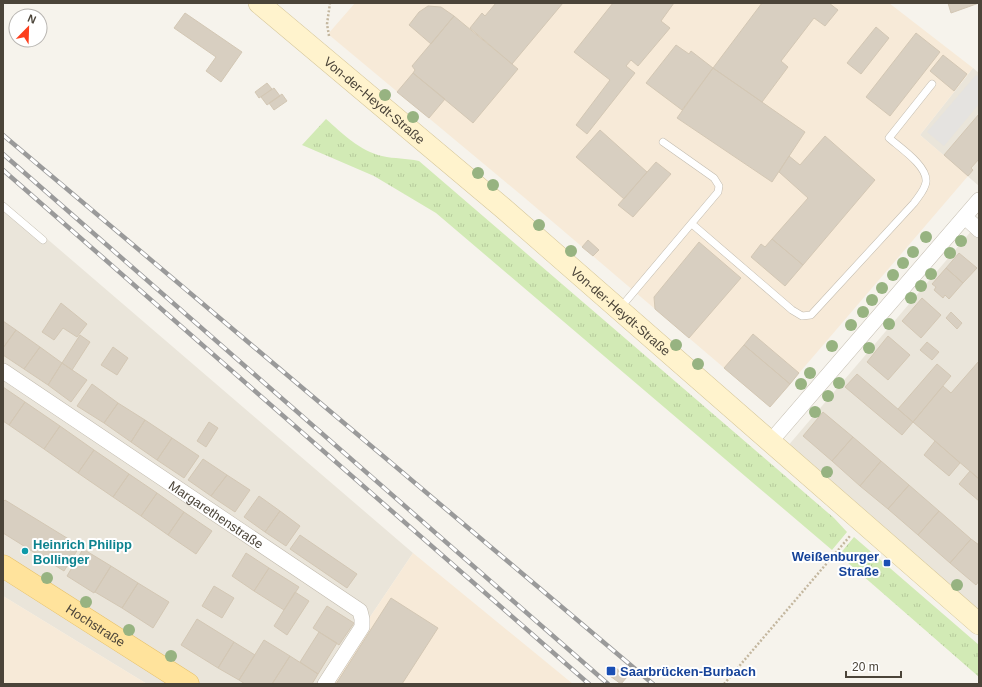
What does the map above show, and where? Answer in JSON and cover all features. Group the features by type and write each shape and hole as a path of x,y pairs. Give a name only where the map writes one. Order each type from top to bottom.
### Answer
{"main road":[{"name":"Von-der-Heydt-Straße","path":"259,3 619,309 979,624"},
{"name":"Hochstraße","path":"3,566 188,684"}],"street":[{"path":"771,441 979,200"},
{"path":"965,216 979,230"},
{"name":"Margarethenstraße","path":"3,371 360,611 362,626 325,684"}],"lane":[{"path":"692,224 792,310 802,316 811,315 914,203 923,190 926,180 922,168 889,138 932,84"},
{"path":"619,309 718,192 718,186 714,178 664,142"},
{"path":"3,206 43,240"}],"path":[{"path":"329,36 327,24 330,3"},
{"path":"724,684 852,534"}],"shaded area":[{"path":"355,3 889,3 973,68 920,135 968,176 770,407 526,199 328,34"},
{"path":"973,68 979,73 979,186 920,135"},
{"path":"976,75 979,77 979,104 944,146 927,132"},
{"path":"3,201 413,553 325,684 147,684 3,596"},
{"path":"979,222 979,616 787,447"},
{"path":"413,553 573,684 325,684"},
{"path":"3,596 147,684 3,684"}],"green space":[{"path":"326,119 352,141 374,154 391,158 419,161 834,518 847,532 832,550 436,213 374,176 302,145"},
{"path":"854,537 979,645 979,677 839,555"}],"building":[{"path":"496,3 563,3 512,64 470,28 482,13 485,16"},
{"path":"613,3 674,3 661,21 670,28 638,66 631,60 626,66 635,73 587,134 576,125 610,80 574,52"},
{"path":"762,3 829,3 838,10 825,26 814,18 781,61 788,67 762,102 713,68"},
{"path":"948,3 979,3 951,13"},
{"path":"428,6 441,7 454,16 431,44 409,25 419,12"},
{"path":"185,13 242,52 221,82 206,71 216,57 174,28"},
{"path":"454,16 518,69 473,123 413,73 415,70 412,66"},
{"path":"876,27 889,38 861,74 847,63"},
{"path":"916,33 940,52 890,116 866,97"},
{"path":"676,45 689,54 691,51 713,68 682,110 646,83"},
{"path":"943,55 967,74 954,91 930,71"},
{"path":"713,68 805,132 772,182 677,118"},
{"path":"413,73 445,99 429,118 397,92"},
{"path":"267,83 272,89 259,98 255,92"},
{"path":"274,88 280,96 267,105 261,97"},
{"path":"282,94 287,101 274,110 269,103"},
{"path":"979,114 979,159 971,168 973,170 968,176 944,155"},
{"path":"600,130 647,172 624,199 576,157"},
{"path":"825,136 875,180 803,265 772,239 808,198 779,172 789,156 800,165"},
{"path":"656,162 671,174 633,217 618,205"},
{"path":"772,239 803,265 785,286 751,257 761,244 765,247"},
{"path":"588,240 599,250 593,256 582,247"},
{"path":"699,242 741,278 689,338 655,309 654,297"},
{"path":"959,253 977,268 963,283 946,268"},
{"path":"946,268 963,283 949,299 945,295 943,298 934,290 936,287 932,284"},
{"path":"922,298 941,315 921,338 902,321"},
{"path":"61,303 87,324 77,337 63,328 54,340 42,332"},
{"path":"951,312 962,323 957,329 946,318"},
{"path":"3,321 16,330 3,348"},
{"path":"16,330 40,347 24,369 3,355 3,348"},
{"path":"753,334 799,373 790,384 744,345"},
{"path":"80,335 90,342 72,370 62,363"},
{"path":"888,336 910,355 888,380 867,362"},
{"path":"927,342 939,352 932,360 920,350"},
{"path":"744,345 790,384 770,407 724,368"},
{"path":"40,347 62,363 48,385 24,369"},
{"path":"113,347 128,358 117,375 101,365"},
{"path":"979,361 979,479 913,422 943,386 951,393"},
{"path":"62,363 87,380 71,402 48,385"},
{"path":"937,364 951,376 913,422 898,409"},
{"path":"857,374 913,422 902,435 845,387"},
{"path":"92,384 118,403 104,423 77,406"},
{"path":"3,387 25,402 9,425 3,421"},
{"path":"25,402 60,426 44,449 9,425"},
{"path":"118,403 145,420 131,442 104,423"},
{"path":"823,412 853,437 832,461 803,436"},
{"path":"145,420 172,438 157,460 131,442"},
{"path":"209,422 218,428 206,447 197,441"},
{"path":"60,426 94,450 78,473 44,449"},
{"path":"853,437 881,461 860,486 832,461"},
{"path":"172,438 199,456 184,478 157,460"},
{"path":"935,441 960,463 949,476 924,455"},
{"path":"94,450 129,474 113,497 78,473"},
{"path":"203,459 227,475 211,496 188,480"},
{"path":"881,461 909,485 888,509 860,486"},
{"path":"970,471 979,479 979,501 959,484"},
{"path":"129,474 157,493 141,516 113,497"},
{"path":"227,475 250,490 235,512 211,496"},
{"path":"909,485 939,511 918,535 888,509"},
{"path":"157,493 184,512 168,535 141,516"},
{"path":"259,496 280,511 265,532 244,517"},
{"path":"5,500 80,546 64,571 3,533 3,502"},
{"path":"280,511 300,526 286,546 265,532"},
{"path":"939,511 971,539 950,563 918,535"},
{"path":"184,512 212,531 196,554 168,535"},
{"path":"300,535 357,574 347,588 290,549"},
{"path":"971,539 979,545 979,581 976,585 950,563"},
{"path":"83,549 111,566 94,593 67,576"},
{"path":"246,553 269,568 254,591 232,576"},
{"path":"111,566 138,583 122,608 95,592"},
{"path":"269,568 299,587 284,610 254,591"},
{"path":"138,583 169,602 153,628 122,608"},
{"path":"214,586 234,598 222,618 202,606"},
{"path":"295,592 309,601 287,635 274,626"},
{"path":"391,598 438,628 402,684 336,684"},
{"path":"327,606 354,623 339,645 313,628"},
{"path":"197,619 234,642 218,668 181,645"},
{"path":"319,632 337,643 318,674 300,662"},
{"path":"264,640 290,656 272,684 245,684 239,680"},
{"path":"234,642 255,655 239,680 218,668"},
{"path":"290,656 318,674 312,684 272,684"},
{"path":"616,668 627,677 621,684 610,676"}],"railway":[{"path":"3,135 653,684"},
{"path":"3,154 608,684"},
{"path":"3,170 589,684"}],"place":[{"name":"Heinrich Philipp Bollinger","path":"25,551"},
{"name":"Weißenburger Straße","path":"887,563"},
{"name":"Saarbrücken-Burbach","path":"611,671"}]}
